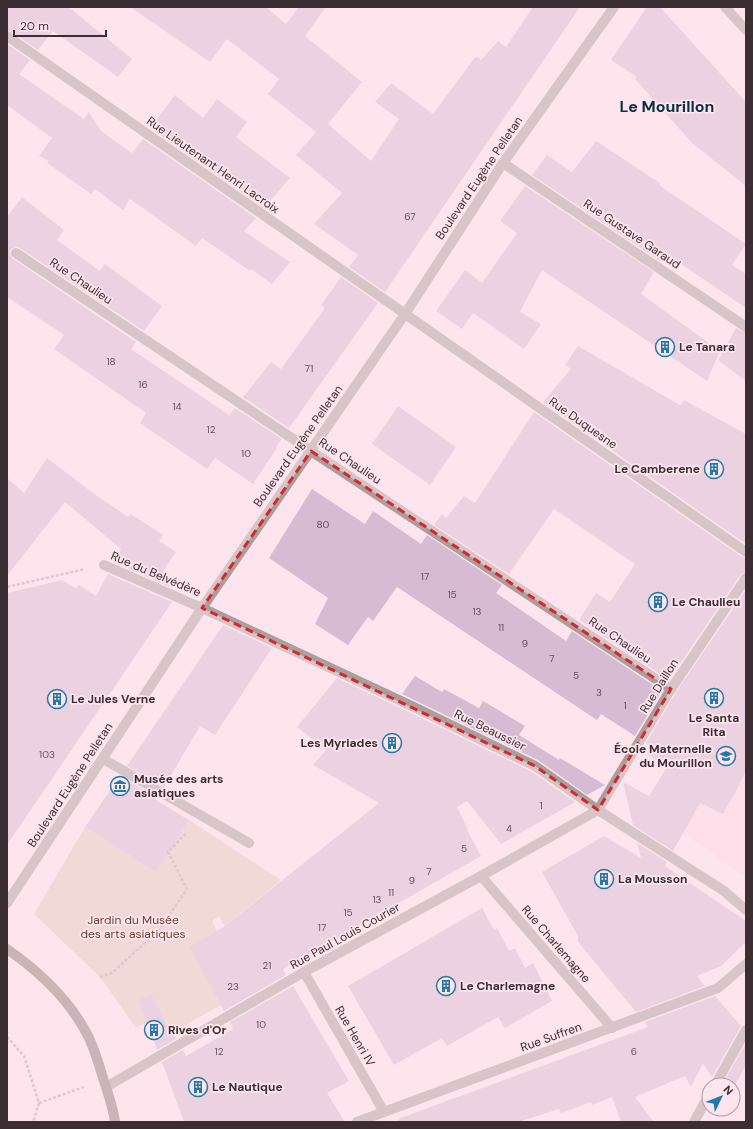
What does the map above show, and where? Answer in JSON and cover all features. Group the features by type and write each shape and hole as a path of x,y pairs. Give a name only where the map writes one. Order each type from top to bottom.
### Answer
{"main road":[{"path":"7,949 45,980 71,1009 89,1038 95,1053 111,1103 115,1122"}],"street":[{"name":"Boulevard Eugène Pelletan","path":"7,903 202,608 405,314 503,163 614,7"},
{"path":"725,7 746,30"},
{"name":"Rue Lieutenant Henri Lacroix","path":"7,36 405,314"},
{"name":"Rue Gustave Garaud","path":"503,163 746,327"},
{"name":"Rue Chaulieu","path":"16,253 311,451 671,689"},
{"name":"Rue Duquesne","path":"405,314 746,552"},
{"name":"Rue du Belvédère","path":"104,565 202,608"},
{"name":"Rue Daillon","path":"598,810 671,689 746,578"},
{"name":"Rue Beaussier","path":"202,608 408,704 534,766 598,810 724,891 746,910"},
{"path":"103,759 249,844"},
{"name":"Rue Paul Louis Courier","path":"105,1084 304,972 481,876 598,810"},
{"name":"Rue Charlemagne","path":"481,876 612,1028"},
{"name":"Rue Suffren","path":"357,1122 718,988 746,964"},
{"name":"Rue Henri IV","path":"304,972 384,1112"},
{"path":"720,1077 746,1030"},
{"path":"694,1122 701,1109"}],"path":[{"name":"Rue du Belvédère","path":"7,586 104,565"},
{"path":"100,977 112,973 159,930 187,889 168,852 203,816"},
{"path":"7,1037 24,1056 39,1103 33,1122"},
{"path":"39,1103 105,1084"}],"highlighted area":[{"path":"311,451 671,689 598,810 535,766 202,608"}],"shaded area":[{"name":"École Maternelle du Mourillon","path":"746,689 746,877 668,823"}],"green space":[{"name":"Jardin du Musée des arts asiatiques","path":"189,820 281,880 225,926 219,916 212,921 217,931 189,947 221,1005 173,1032 162,1014 136,1028 100,977 34,914 85,827 155,871"}],"building":[{"path":"7,7 71,7 70,8 132,59 118,77 53,31 38,50 11,31 7,30"},
{"path":"130,7 266,7 286,24 299,7 326,7 305,36 362,82 328,124 371,161 399,119 375,102 391,83 433,114 476,56 481,60 498,41 506,47 533,7 580,7 385,292 349,267 358,255 314,224 342,193 296,155 316,132 268,94 279,79 227,39 210,62"},
{"path":"647,7 660,7 746,102 746,186 692,143 635,79 637,77 611,60"},
{"path":"7,44 30,60 19,74 84,119 89,112 101,131 132,153 143,139 256,218 244,231 290,262 272,284 251,269 250,271 202,238 196,246 130,199 123,210 95,189 91,194 47,163 49,161 39,156 52,138 7,105"},
{"path":"175,95 203,118 217,99 247,122 236,137 290,178 264,208 150,128"},
{"path":"596,141 660,183 659,185 746,244 732,265 746,274 746,308 665,253 660,261 532,175 547,155 572,172"},
{"path":"525,186 654,272 641,294 720,351 707,381 542,270 520,312 541,324 524,349 473,313 462,329 436,311 465,270 482,283 517,233 500,221"},
{"path":"22,197 64,230 57,240 100,271 105,264 162,306 144,331 20,248 16,247 11,249 10,253 12,258 136,342 131,349 229,415 235,408 282,439 253,484 215,458 207,469 140,423 146,413 54,349 64,335 7,297 7,217"},
{"path":"341,277 378,303 289,428 243,397 271,362 281,369 325,308 321,305"},
{"path":"736,328 746,333 746,381 718,360"},
{"path":"578,346 680,405 684,400 746,434 746,544 543,402 571,369 565,365"},
{"path":"398,406 456,447 430,485 372,444"},
{"path":"534,412 742,557 746,558 746,572 741,574 669,680 579,620 596,593 610,602 635,564 554,509 509,574 434,525 442,514 446,518 464,496 475,503"},
{"path":"47,458 93,493 128,517 131,514 163,535 159,541 176,552 163,571 173,578 169,587 114,562 121,549 65,502 7,576 7,478 24,493"},
{"path":"312,489 365,524 373,511 421,544 427,535 502,585 496,593 566,641 572,631 662,691 635,736 601,714 597,720 397,587 373,621 368,617 348,645 315,624 328,598 269,558"},
{"path":"108,574 172,602 7,845 7,593 62,580 76,588 79,585 96,596"},
{"path":"746,590 746,772 723,814 700,803 673,851 633,825 623,782 649,796 667,767 647,754 651,747 646,743 676,692"},
{"path":"223,625 272,648 215,735 200,726 164,787 127,766"},
{"path":"415,676 442,692 444,689 479,708 483,701 525,726 519,735 559,760 560,758 605,785 587,795 538,760 402,694"},
{"path":"337,678 532,772 575,802 501,844 467,801 457,807 481,856 283,969 286,975 224,1011 189,947 225,926 379,803 313,765 326,750 297,727"},
{"path":"120,776 157,798 156,800 189,820 156,872 85,827"},
{"path":"604,836 641,858 637,843 667,862 665,866 746,921 746,942 721,966 697,976 705,986 636,1012 578,942 578,936 542,872"},
{"name":"Le Charlemagne","path":"482,908 494,930 497,928 509,951 515,948 525,968 533,963 552,1001 505,1028 498,1017 447,1046 442,1038 394,1065 348,986"},
{"path":"293,986 349,1081 327,1093 345,1122 184,1122 162,1062 183,1050 186,1056 233,1029 230,1022"},
{"path":"151,995 176,1039 157,1050 139,1000"},
{"path":"715,996 741,1026 712,1077 703,1063 691,1087 685,1076 635,1097 654,1122 621,1122 612,1097 592,1105 591,1102 561,1113 559,1109 518,1122 399,1122 398,1119 648,1027 645,1022"},
{"path":"746,1043 746,1065 739,1077 727,1077"}],"place":[{"name":"Le Tanara","path":"665,347"},
{"name":"Le Camberene","path":"714,469"},
{"name":"Le Chaulieu","path":"658,602"},
{"name":"Le Santa Rita","path":"714,698"},
{"name":"Le Jules Verne","path":"57,699"},
{"name":"Les Myriades","path":"392,743"},
{"name":"École Maternelle du Mourillon","path":"726,756"},
{"name":"Musée des arts asiatiques","path":"120,786"},
{"name":"La Mousson","path":"604,879"},
{"name":"Le Charlemagne","path":"446,986"},
{"name":"Rives d'Or","path":"154,1030"},
{"name":"Le Nautique","path":"198,1087"}],"district":[{"name":"Le Mourillon","path":"667,106"}]}
